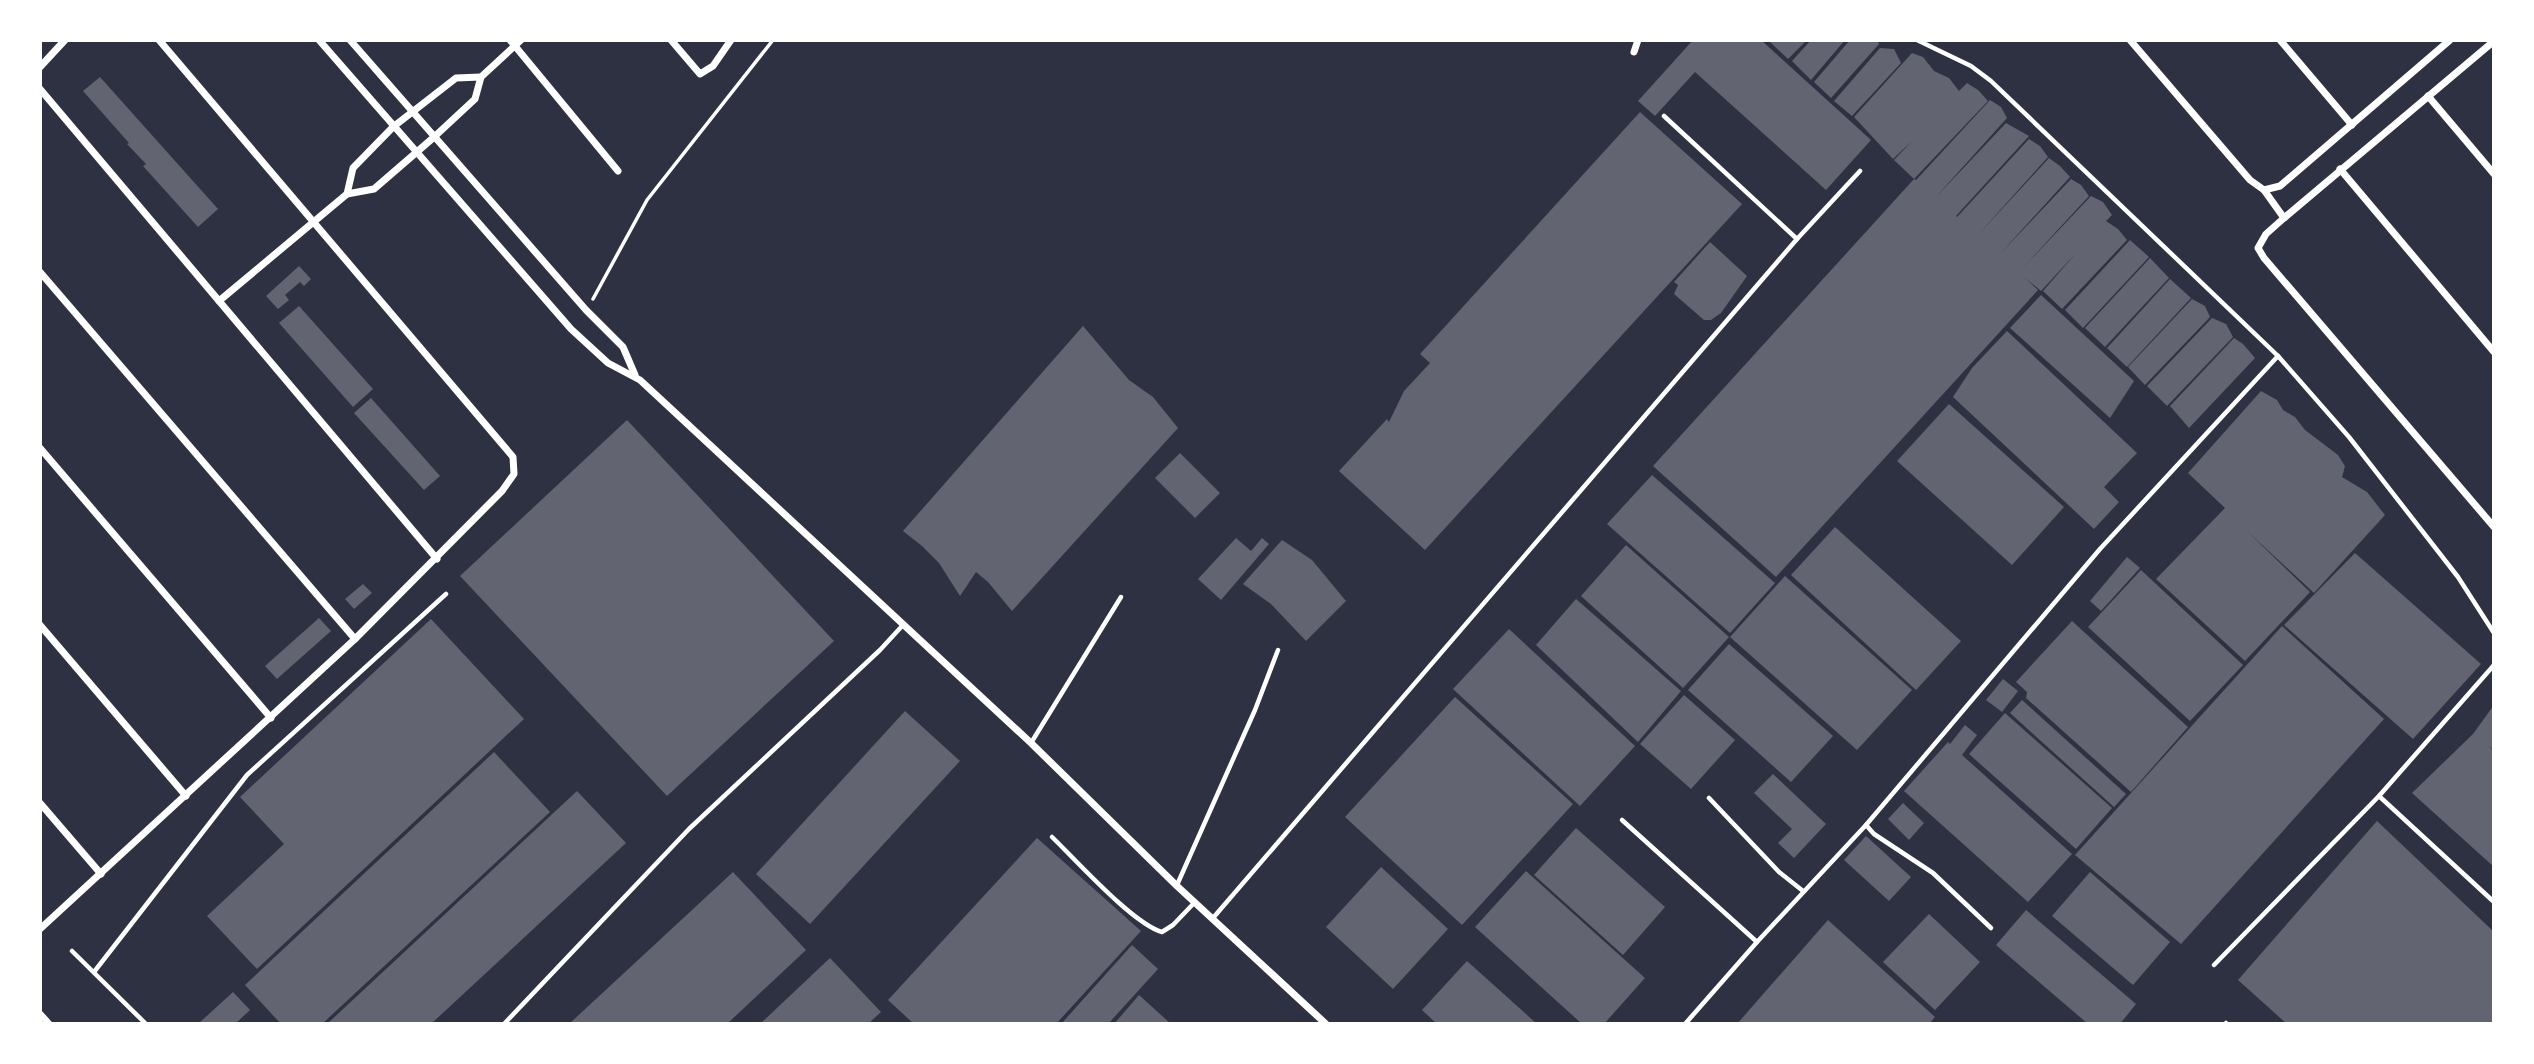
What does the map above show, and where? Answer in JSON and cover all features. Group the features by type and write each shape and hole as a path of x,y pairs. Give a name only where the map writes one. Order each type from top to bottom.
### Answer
{"street":[{"path":"40,67 65,40"},
{"path":"40,929 355,639 437,559 502,491 514,474 513,457 159,40"},
{"path":"319,40 571,329 608,363 636,375 1031,743 1177,886 1326,1024"},
{"path":"349,40 586,310 623,347 636,375"},
{"path":"670,40 700,74 713,66 731,40"},
{"path":"1634,52 1638,40"},
{"path":"2130,40 2250,180 2264,190 2284,218"},
{"path":"2280,40 2352,124"},
{"path":"2494,41 2284,218 2266,234 2258,248 2494,527"},
{"path":"219,302 347,194 374,189 416,153 475,99 481,77 515,42 618,171"},
{"path":"2264,190 2280,186 2445,42"},
{"path":"347,194 353,169 393,127 456,78 481,77"},
{"path":"40,89 437,559"},
{"path":"2428,96 2494,174"},
{"path":"2340,169 2494,352"},
{"path":"40,272 355,639"},
{"path":"40,448 271,718"},
{"path":"40,625 186,796"},
{"path":"40,803 101,874"},
{"path":"40,1014 49,1024"}],"lane":[{"path":"1917,40 1971,66 1992,81 2278,356 2349,437 2450,566 2494,633"},
{"path":"1664,116 1797,239"},
{"path":"1213,918 1797,239 1860,171"},
{"path":"1685,1024 1803,891 1866,825 2100,549 2278,356"},
{"path":"94,972 247,775 446,594"},
{"path":"1031,743 1121,597"},
{"path":"503,1024 689,829 880,650 903,625"},
{"path":"1177,886 1255,710 1278,650"},
{"path":"2214,965 2379,796 2494,665"},
{"path":"2379,796 2494,902"},
{"path":"1709,798 1779,872 1803,891"},
{"path":"1622,820 1757,942"},
{"path":"1866,825 1874,834 1933,873 1991,928"},
{"path":"1052,837 1135,918 1153,929 1162,932 1173,925 1195,902"},
{"path":"72,951 146,1024"}],"path":[{"path":"586,310 647,200 773,40"}],"building":[{"path":"1693,40 1761,40 1871,140 1826,190 1695,72 1655,116 1638,101"},
{"path":"1771,40 1807,40 1788,59"},
{"path":"1811,40 1845,40 1811,80 1792,61"},
{"path":"1850,40 1877,40 1879,44 1831,98 1814,82"},
{"path":"1880,48 1894,49 1901,63 1852,116 1834,101"},
{"path":"1912,53 1923,57 1934,71 1949,78 1959,91 1967,83 1988,101 1914,179 1894,160 1912,141 1893,159 1854,117"},
{"path":"100,77 218,209 198,227 143,166 146,164 83,91"},
{"path":"1990,100 2001,107 2007,118 1935,198 2006,123 2029,136 1957,217 2029,139 2040,146 2048,157 1977,236 2049,158 2070,177 1999,255 2071,179 2081,185 2089,196 2018,273 2091,196 2103,202 2112,215 2106,221 2118,229 2127,240 2062,309 2043,291 2077,252 2041,291 2024,277 2038,290 1776,577 1653,466 1914,179 1916,180"},
{"path":"1640,112 1742,204 1425,550 1339,471 1387,419 1389,422 1404,391 1430,363 1420,354"},
{"path":"2130,240 2149,257 2083,328 2065,310"},
{"path":"1710,242 1747,276 1721,313 1711,320 1704,320 1674,294 1678,285 1674,282"},
{"path":"2150,258 2169,278 2105,347 2085,328"},
{"path":"299,266 311,279 304,286 300,282 285,295 289,300 278,309 266,296"},
{"path":"2170,279 2191,298 2127,367 2107,348"},
{"path":"2041,295 2134,381 2110,418 2010,328"},
{"path":"2192,299 2205,306 2210,317 2145,385 2128,367"},
{"path":"299,306 373,389 353,407 279,323"},
{"path":"2212,318 2226,324 2233,337 2167,406 2147,386"},
{"path":"1083,326 1129,380 1153,397 1178,428 1012,611 976,572 960,596 939,563 903,531"},
{"path":"2007,331 2137,453 2104,487 2119,502 2094,529 1953,397 1972,368"},
{"path":"2234,338 2255,358 2189,428 2170,406"},
{"path":"2261,391 2277,400 2283,410 2295,417 2305,430 2338,455 2345,466 2342,477 2367,492 2385,515 2314,593 2247,531 2310,592 2245,661 2156,579 2225,508 2188,473"},
{"path":"371,398 440,476 424,490 354,413"},
{"path":"1949,404 2064,507 2012,565 1897,461"},
{"path":"627,420 834,641 667,796 460,576"},
{"path":"1180,453 1220,493 1195,518 1155,478"},
{"path":"1652,475 1775,583 1730,633 1607,524"},
{"path":"1835,527 1961,641 1916,690 1791,575"},
{"path":"1236,538 1251,551 1262,538 1269,544 1221,600 1198,579"},
{"path":"1282,540 1312,560 1346,601 1306,641 1271,604 1243,584"},
{"path":"1626,545 1729,637 1683,688 1581,596"},
{"path":"2355,553 2481,664 2413,739 2284,625"},
{"path":"2127,557 2140,568 2101,611 2090,601"},
{"path":"2141,570 2243,665 2190,721 2088,627"},
{"path":"1785,576 1912,690 1857,750 1730,637"},
{"path":"363,584 372,593 354,609 345,599"},
{"path":"1576,599 1681,691 1638,742 1536,645"},
{"path":"319,618 331,631 277,679 265,666"},
{"path":"431,619 524,719 257,969 207,916 284,844 240,797"},
{"path":"2072,621 2188,727 2131,792 2026,698 2027,692 2016,682"},
{"path":"2282,626 2384,719 2181,944 2075,855"},
{"path":"1509,629 1635,746 1580,806 1453,689"},
{"path":"1729,644 1833,736 1791,782 1688,690"},
{"path":"2003,679 2018,691 2002,712 1986,700"},
{"path":"1684,695 1735,740 1691,789 1640,744"},
{"path":"1455,697 1573,804 1462,925 1345,817"},
{"path":"2022,700 2126,794 2114,807 2010,713"},
{"path":"2494,705 2494,750 2487,745 2494,751 2494,867 2412,793 2473,734"},
{"path":"905,711 960,761 810,924 756,874"},
{"path":"2005,713 2112,808 2076,849 1969,754"},
{"path":"1965,725 1977,735 1962,755 2072,854 2028,902 1904,791"},
{"path":"494,752 550,812 322,1024 281,1024 245,985"},
{"path":"1773,774 1826,824 1794,858 1778,843 1792,829 1754,793"},
{"path":"577,791 626,843 431,1024 327,1024"},
{"path":"1903,803 1924,823 1909,840 1888,819"},
{"path":"2377,821 2494,932 2494,1024 2287,1024 2238,980"},
{"path":"1576,828 1665,907 1623,955 1534,875"},
{"path":"1866,836 1911,877 1889,901 1844,860"},
{"path":"1037,838 1141,931 1056,1024 914,1024 888,1000"},
{"path":"1381,867 1448,929 1393,989 1326,927"},
{"path":"1526,871 1645,978 1604,1024 1582,1024 1475,927"},
{"path":"733,872 806,950 727,1024 569,1024"},
{"path":"2090,872 2170,942 2133,985 2052,916"},
{"path":"2026,910 2136,1004 2120,1024 2088,1024 1996,945"},
{"path":"1929,914 1980,962 1935,1010 1883,962"},
{"path":"1828,920 1935,1017 1929,1024 1737,1024"},
{"path":"1132,945 1158,969 1108,1024 1061,1024"},
{"path":"830,958 881,1012 868,1024 760,1024"},
{"path":"1467,961 1537,1024 1437,1024 1422,1010"},
{"path":"233,992 250,1010 235,1024 198,1024"},
{"path":"1139,995 1171,1024 1114,1024"}]}
